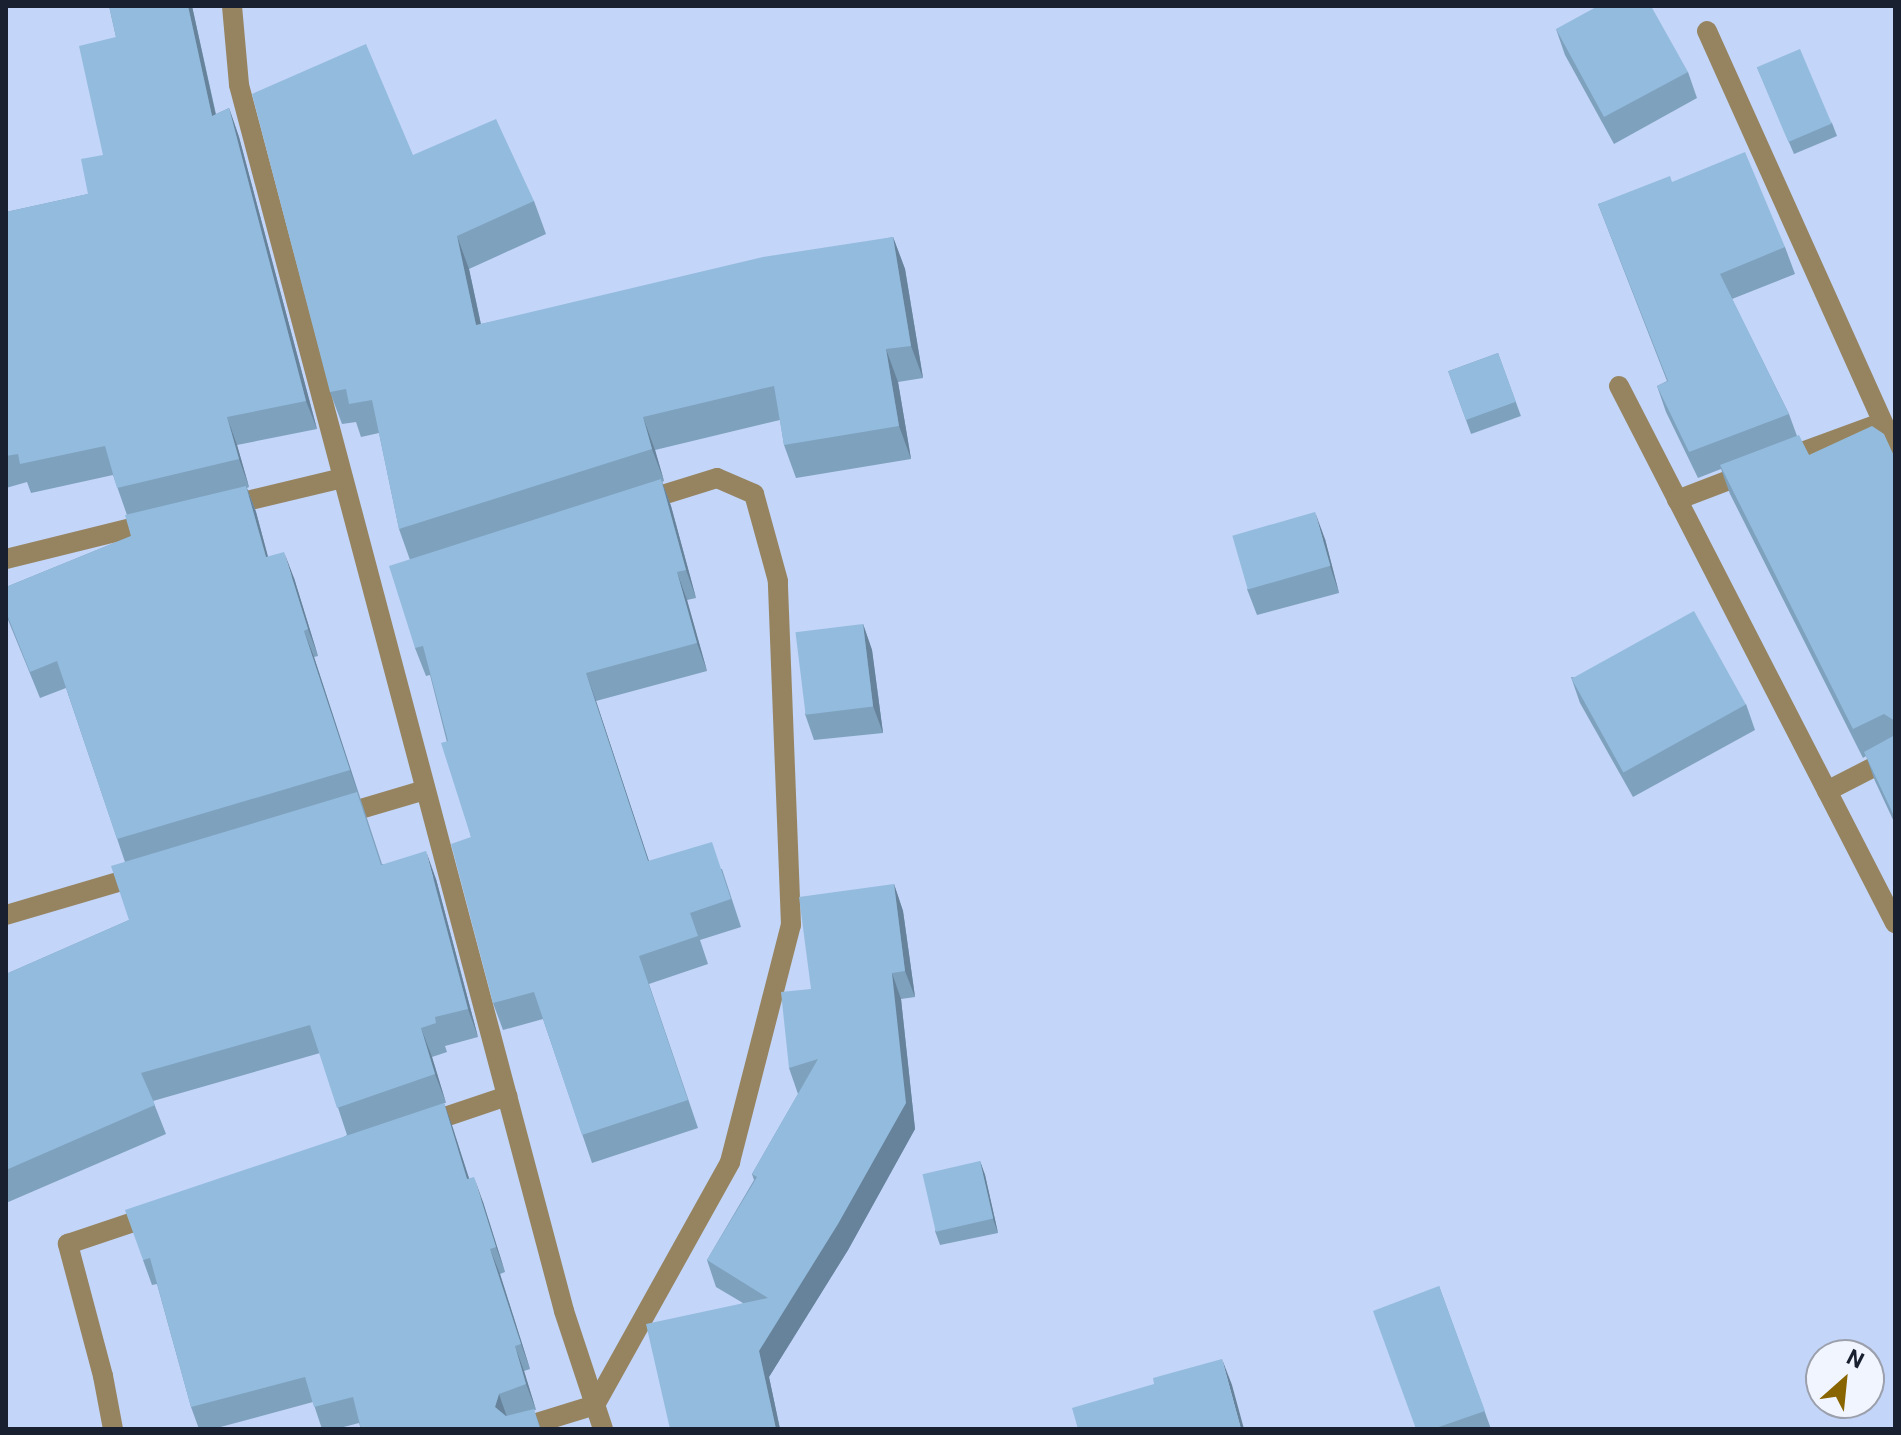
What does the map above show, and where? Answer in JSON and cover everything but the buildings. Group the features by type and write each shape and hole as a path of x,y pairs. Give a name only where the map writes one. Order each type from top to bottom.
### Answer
{"street":[{"path":"232,6 239,85 343,478 380,584 425,790 564,1311 603,1429"},
{"path":"1707,31 1895,450"},
{"path":"1619,386 1895,923"},
{"path":"1677,500 1881,423"},
{"path":"205,511 343,478"},
{"path":"517,1429 595,1405 730,1162 791,925 778,581 754,494 717,478 627,506"},
{"path":"6,559 174,518"},
{"path":"1827,791 1895,756"},
{"path":"320,821 425,790"},
{"path":"6,915 156,870"},
{"path":"401,1132 507,1096"},
{"path":"113,1429 103,1376 68,1244 174,1208"}]}
